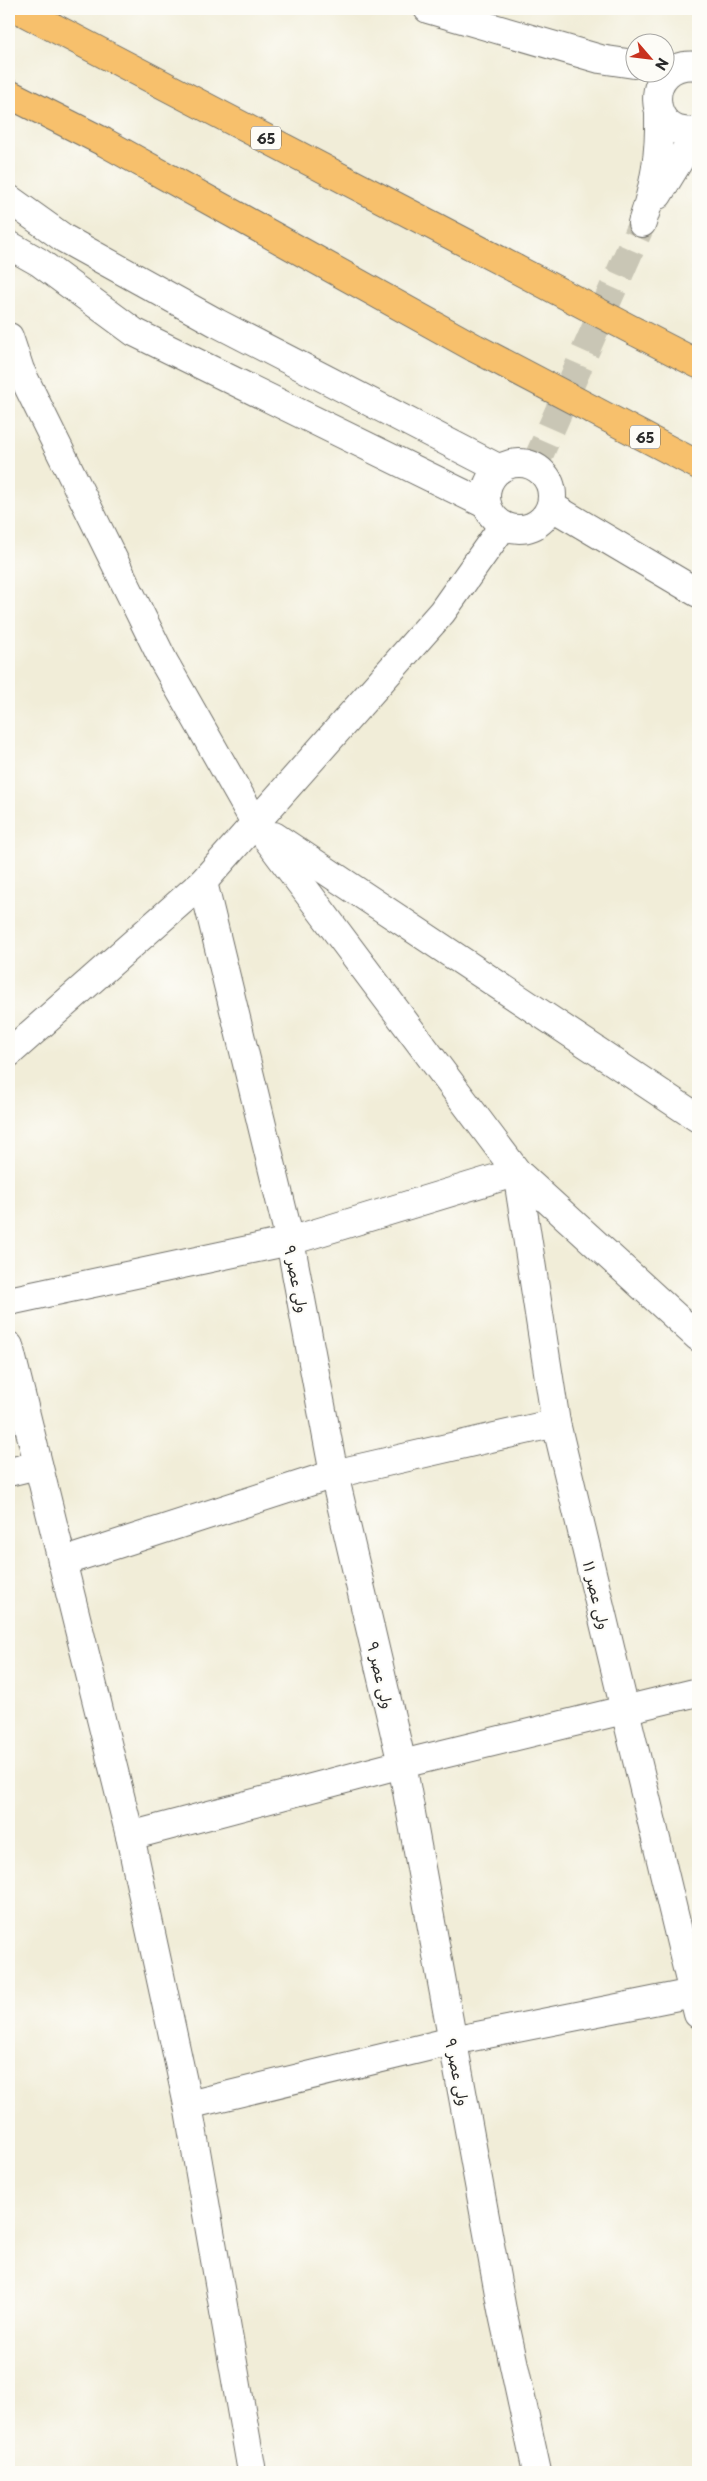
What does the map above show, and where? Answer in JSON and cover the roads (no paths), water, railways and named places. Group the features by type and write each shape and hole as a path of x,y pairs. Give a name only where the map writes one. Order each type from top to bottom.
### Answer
{"highway":[{"name":"65","path":"18,9 698,364"},
{"name":"65","path":"9,94 104,142 475,348 698,465"}],"street":[{"path":"428,9 600,59 624,63"},
{"path":"600,59 658,107 665,122 675,129 686,132 698,130"},
{"path":"683,65 668,73 661,81 658,107 660,149 651,195 642,223 698,130"},
{"path":"9,199 73,244 217,323 500,469"},
{"path":"9,245 39,262 134,332 487,505"},
{"path":"9,338 20,370 164,662 256,824 517,1172 698,1337"},
{"path":"527,464 537,468 545,475 550,484 551,506 538,524 527,529 515,530 495,520 487,505 486,488 490,479 500,469 506,465 527,464"},
{"path":"551,506 698,592"},
{"path":"9,1053 203,882 442,612 504,526"},
{"path":"256,824 698,1118"},
{"name":"ولی عصر ۹","path":"203,882 290,1241 334,1474 402,1764 502,2310 537,2472"},
{"path":"9,1301 290,1241 517,1172"},
{"name":"ولی عصر ۱۱","path":"517,1172 556,1422 624,1709 697,2000"},
{"path":"9,1346 130,1836 188,2105 252,2472"},
{"path":"62,1562 334,1474 556,1422"},
{"path":"9,1472 38,1465"},
{"path":"130,1836 402,1764 698,1692"},
{"path":"188,2105 452,2041 697,2000"}],"tunnel":[{"path":"534,467 642,223"}]}
